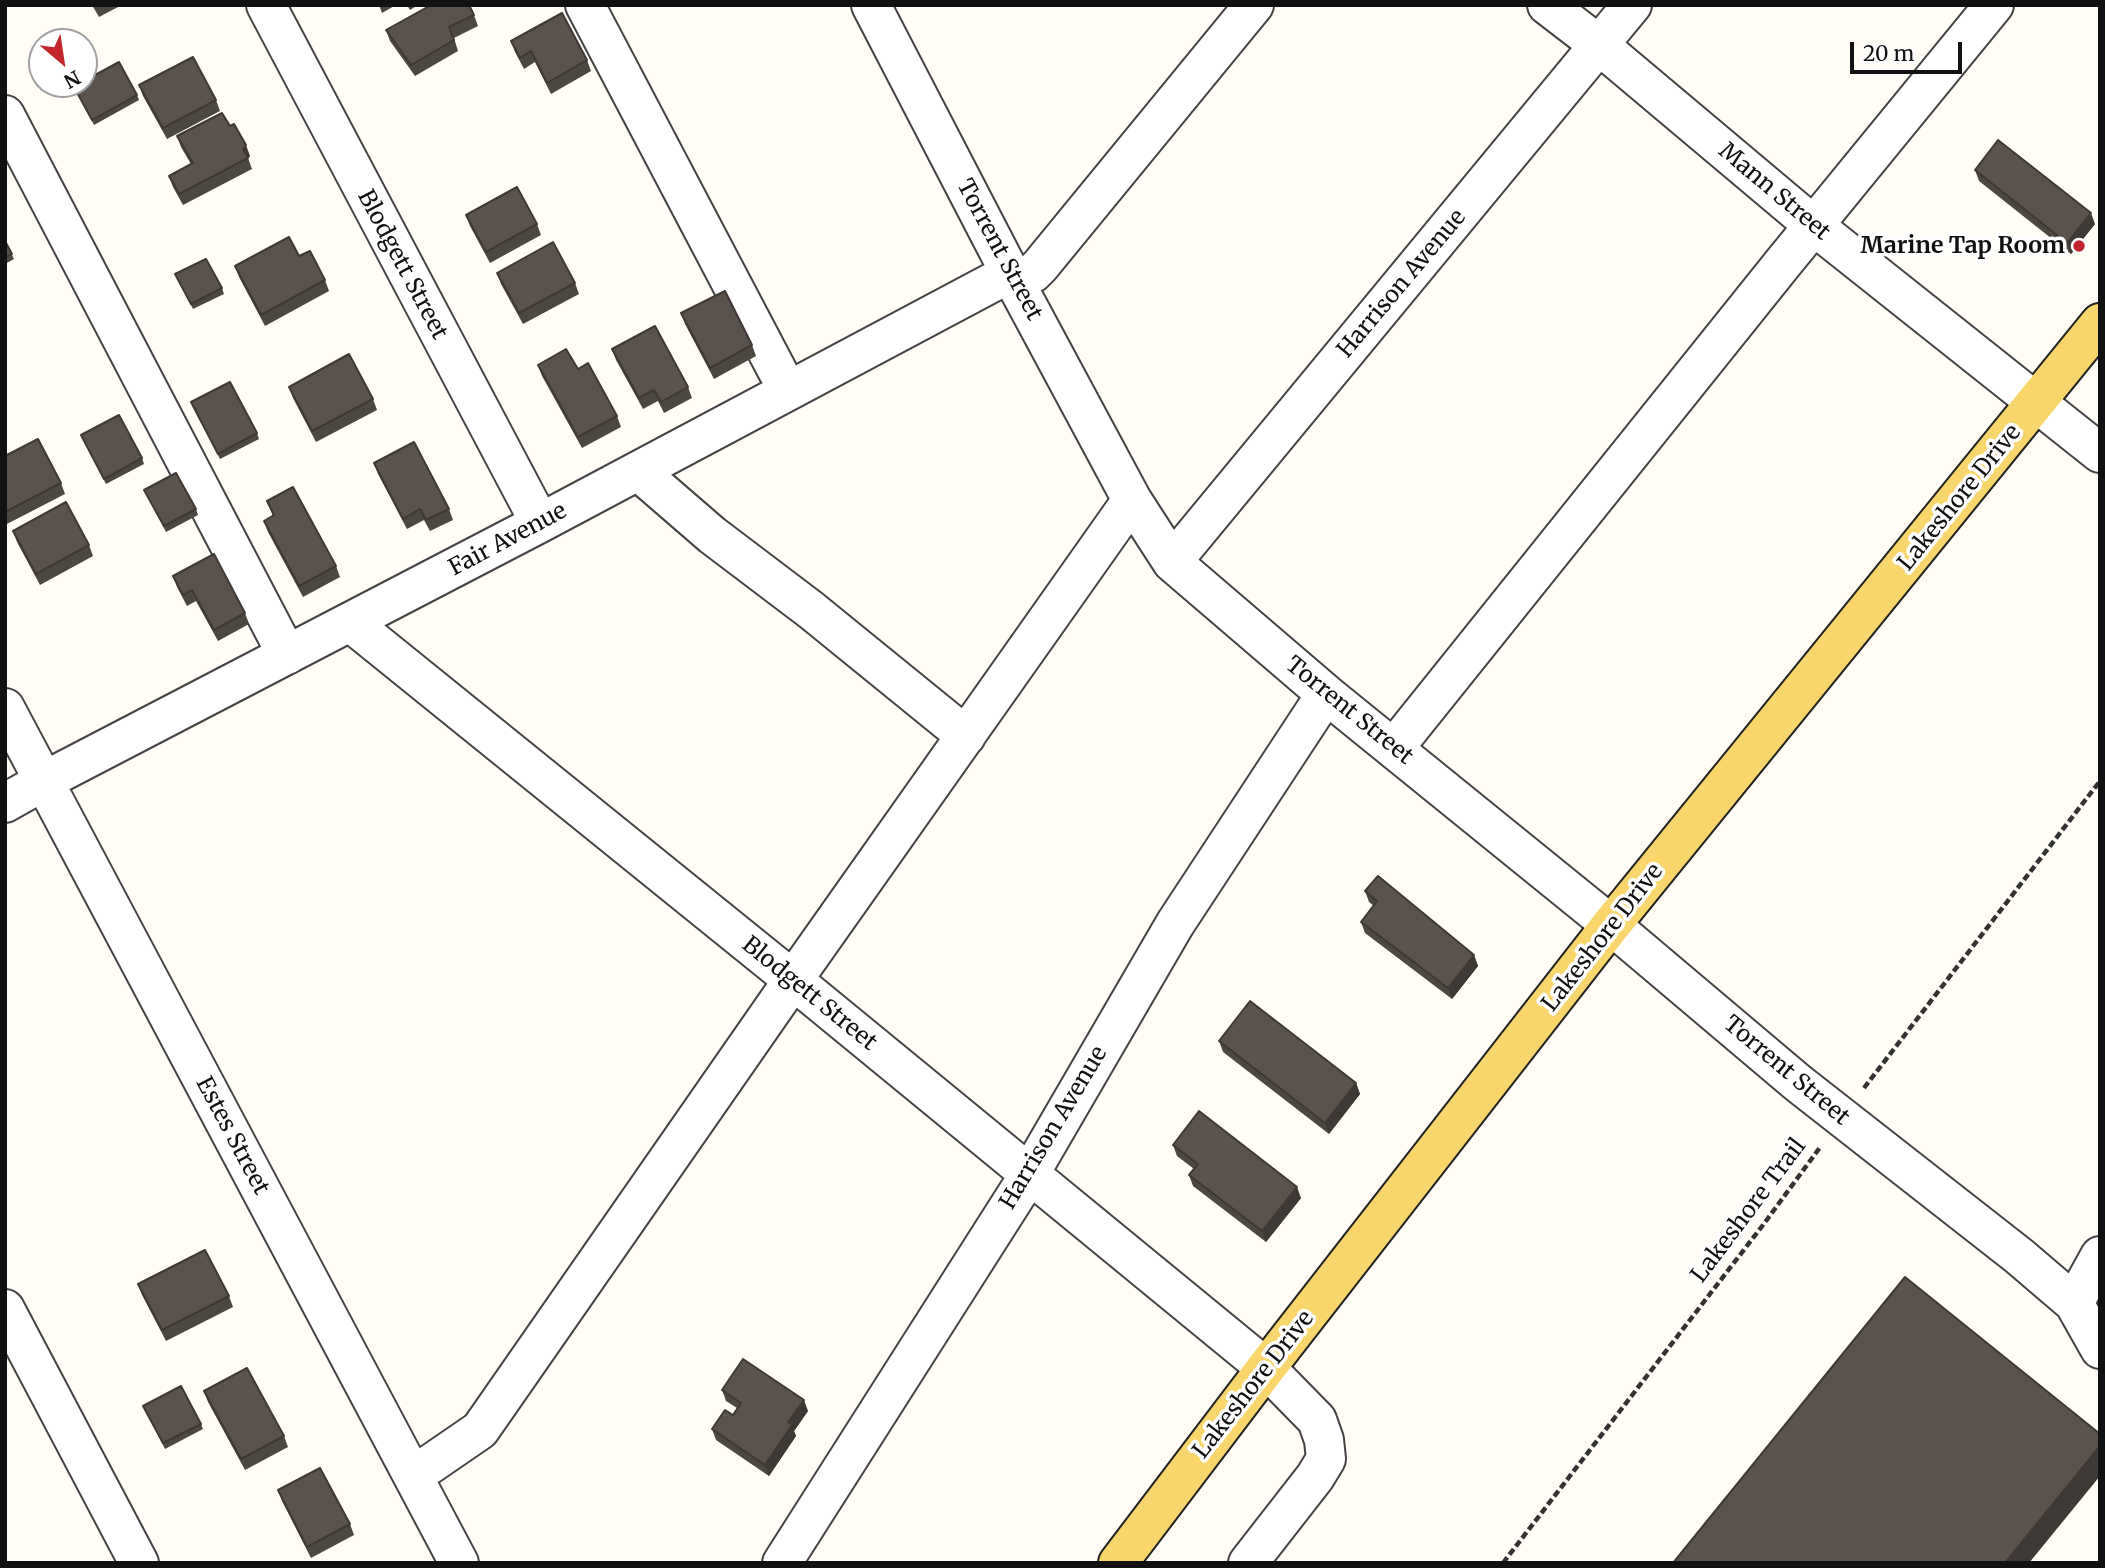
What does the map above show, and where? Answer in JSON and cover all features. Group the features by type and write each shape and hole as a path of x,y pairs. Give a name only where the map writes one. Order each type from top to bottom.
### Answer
{"main road":[{"name":"Lakeshore Drive","path":"1118,1563 1266,1368 1611,925 2037,403 2093,344"}],"street":[{"name":"Blodgett Street","path":"266,5 540,523"},
{"path":"585,5 778,372"},
{"name":"Fair Avenue","path":"5,803 638,471 1013,278 1033,273 1254,5"},
{"name":"Mann Street","path":"1547,5 1599,45 1813,225 2100,453"},
{"name":"Harrison Avenue","path":"1172,562 1632,5"},
{"path":"1394,748 1813,225 1994,5"},
{"name":"Torrent Street","path":"873,6 1013,278 1132,500 1172,562 1326,694 1842,1117 2019,1256 2074,1303"},
{"path":"5,116 287,655"},
{"path":"638,471 712,535 811,610 965,736"},
{"path":"413,1476 480,1430 1132,500"},
{"name":"Blodgett Street","path":"351,622 1266,1368 1317,1420 1324,1440 1326,1459 1248,1563"},
{"name":"Harrison Avenue","path":"782,1563 1029,1175 1175,924 1326,694"},
{"name":"Estes Street","path":"5,708 459,1563"},
{"path":"2100,1256 2074,1303 2100,1349"},
{"path":"5,1309 139,1563"}],"path":[{"name":"Lakeshore Trail","path":"1503,1563 2100,781"}],"building":[{"path":"431,5 469,5 474,15 449,27 454,40 411,65 386,30"},
{"path":"562,13 587,60 547,83 531,51 520,58 511,41"},
{"path":"193,57 216,100 163,128 139,85"},
{"path":"119,62 137,95 92,120 80,98 98,98 98,73"},
{"path":"222,113 230,126 234,124 246,145 243,149 248,158 179,194 169,176 193,163 177,136"},
{"path":"1998,140 2091,213 2067,243 1975,170"},
{"path":"517,187 537,224 486,252 466,215"},
{"path":"289,237 299,256 310,251 325,280 261,315 235,266"},
{"path":"5,241 12,254 5,257"},
{"path":"553,242 575,283 519,313 497,273"},
{"path":"206,259 222,288 191,304 175,274"},
{"path":"725,291 752,345 710,368 681,313"},
{"path":"655,326 688,387 661,402 654,390 639,398 612,349"},
{"path":"566,349 578,369 588,363 617,416 578,437 538,365"},
{"path":"349,354 373,399 312,431 289,387"},
{"path":"230,382 257,433 218,454 191,402"},
{"path":"119,415 142,458 104,479 81,435"},
{"path":"38,439 61,483 5,512 5,456"},
{"path":"414,442 449,509 426,520 420,509 403,519 374,463"},
{"path":"176,473 196,509 164,526 144,490"},
{"path":"293,487 336,566 299,586 264,521 274,515 267,501"},
{"path":"66,502 89,545 36,574 13,531"},
{"path":"214,554 245,613 214,630 192,590 183,595 173,576"},
{"path":"1378,876 1474,955 1448,988 1361,922 1377,901 1365,891"},
{"path":"1250,1001 1356,1083 1325,1123 1219,1041"},
{"path":"1199,1111 1297,1187 1262,1231 1189,1175 1198,1164 1173,1145"},
{"path":"205,1250 229,1296 162,1330 138,1284"},
{"path":"1905,1277 2100,1434 2100,1446 2005,1563 1673,1563"},
{"path":"743,1359 804,1400 788,1422 792,1425 765,1465 712,1429 725,1410 733,1415 741,1403 722,1390"},
{"path":"247,1368 284,1436 241,1459 204,1391"},
{"path":"181,1386 201,1424 163,1443 143,1406"},
{"path":"320,1468 350,1524 307,1547 278,1490"}],"place":[{"name":"Marine Tap Room","path":"2079,246"}]}
